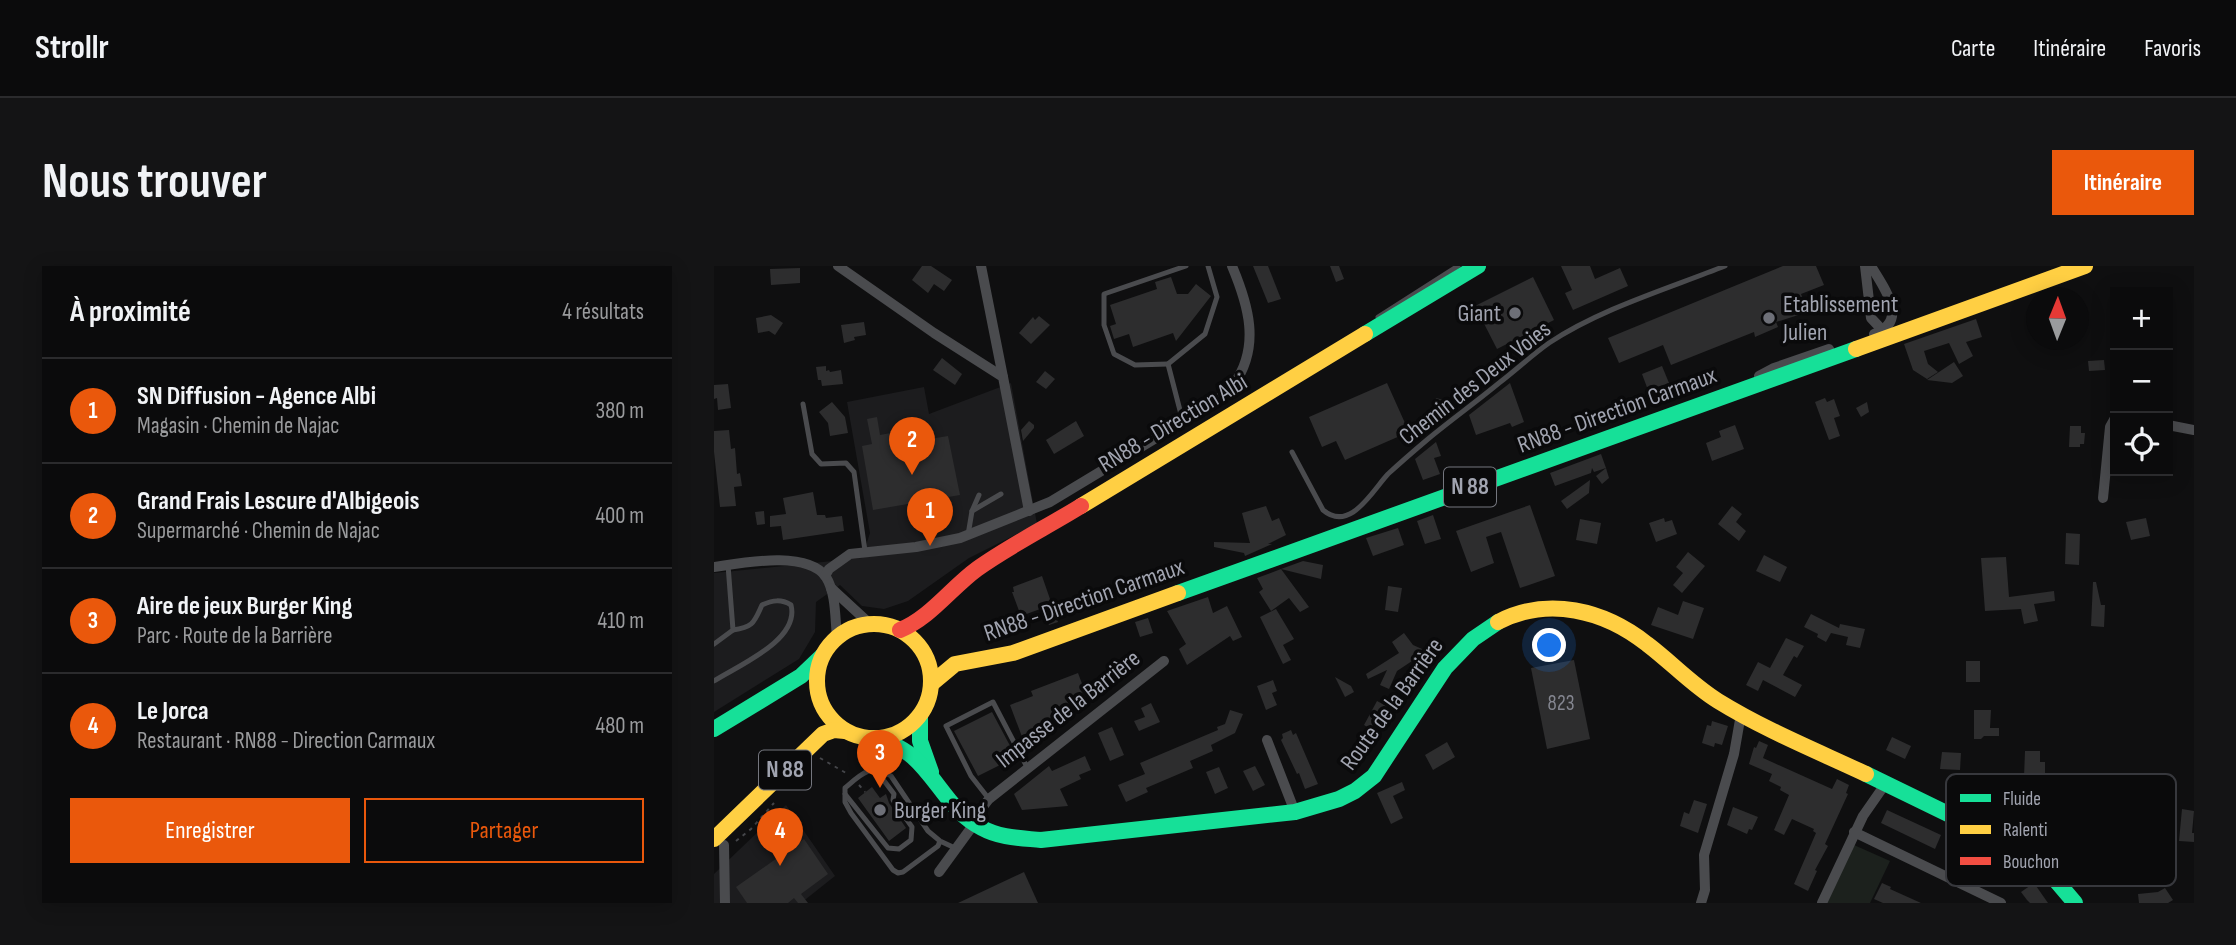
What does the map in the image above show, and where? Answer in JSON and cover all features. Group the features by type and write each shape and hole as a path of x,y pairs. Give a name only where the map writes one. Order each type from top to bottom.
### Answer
{"main road":[{"name":"RN88 - Direction Albi","path":"900,630 915,624 979,568 1478,266"},
{"name":"RN88 - Direction Carmaux","path":"931,684 955,664 1013,653 1713,400 1885,334 2085,266"},
{"name":"Route de la Barrière","path":"880,738 905,750 932,778 944,796 972,823 987,831 1012,838 1041,840 1295,812 1324,806 1366,783 1389,754 1441,669 1466,642 1513,614 1556,607 1584,612 1614,623 1643,641 1703,691 1741,714 1946,813"},
{"path":"714,729 801,676 837,637 853,628 870,624 886,625 900,630 917,643 928,662 931,684 928,700 920,716 902,731 880,738 862,737 845,731 829,717 819,698 817,677 822,656"},
{"name":"Route de la Barrière","path":"920,716 920,741 932,778"},
{"name":"N 88","path":"717,845 732,823 823,734 834,730 845,731"},
{"name":"Route de la Barrière","path":"2062,886 2075,903"}],"street":[{"path":"838,266 1003,377"},
{"path":"981,266 1029,511"},
{"path":"837,637 828,582 829,569 850,554 916,547 968,535 1029,511 1050,502 1214,403 1234,384 1244,365 1250,335 1245,297 1232,266"},
{"path":"1866,266 1871,318 1885,334 1893,317 1892,306 1871,266"},
{"path":"2173,426 2194,430"},
{"path":"2103,498 2110,427"},
{"path":"714,567 788,560 809,564 870,624"},
{"name":"Impasse de la Barrière","path":"939,872 989,799 1164,660"},
{"path":"1701,903 1705,890 1704,855 1734,754 1741,714"},
{"path":"1266,740 1295,812"},
{"path":"1822,903 1854,832 1886,783"},
{"path":"1854,832 1946,876"},
{"path":"717,845 724,875 724,903"},
{"path":"714,881 724,875"},
{"path":"1966,886 2001,903"}],"lane":[{"path":"1186,266 1104,293 1104,325 1114,354 1135,365 1168,364 1205,334 1217,297 1208,266"},
{"path":"1375,318 1458,266"},
{"name":"Chemin des Deux Voies","path":"1292,452 1323,510 1330,516 1343,517 1354,512 1370,498 1387,475 1426,440 1549,343 1623,306 1724,266"},
{"path":"1255,400 1364,326"},
{"path":"1168,364 1184,423"},
{"path":"803,404 812,454 821,464 846,463 854,472 865,551"},
{"path":"972,510 1001,494"},
{"path":"968,535 972,510 979,495"},
{"path":"728,565 733,630"},
{"path":"714,644 733,630 747,628 753,623 762,605 773,600 784,601 791,606 794,615 790,628 779,641 714,681"},
{"path":"989,799 971,776 946,726 993,702 1028,768"},
{"path":"940,841 938,846 898,873 851,813 845,802 845,788 872,769 882,771 891,776 928,831 940,841 956,848"},
{"path":"845,794 888,848 899,849 911,840 912,827 892,800 894,794 876,770"}],"path":[{"path":"817,756 846,773"},
{"path":"858,783 865,792"}],"shaded area":[{"path":"1011,383 1037,524 969,558 908,601 884,609 862,606 840,585 816,602 815,632 799,659 714,712 714,573 862,558 870,533 847,402 924,387 929,414"},
{"path":"786,805 835,876 801,903 714,903 714,874"},
{"path":"1854,845 1890,861 1870,903 1827,903"}],"building":[{"path":"922,266 931,266 952,280 944,291 934,284 928,293 912,280"},
{"path":"1253,266 1268,266 1281,299 1268,303"},
{"path":"1330,266 1339,266 1344,279 1336,282"},
{"path":"1561,266 1590,266 1595,279 1620,268 1628,286 1573,310 1565,293 1572,290"},
{"path":"1783,266 1816,266 1824,285 1801,294 1808,312 1776,322 1778,327 1755,337 1754,332 1671,365 1663,345 1619,363 1608,338"},
{"path":"800,268 800,283 771,285 770,269"},
{"path":"1171,277 1177,294 1188,294 1196,284 1211,296 1176,341 1173,333 1133,347 1129,334 1114,339 1110,326 1116,324 1110,305 1157,289 1155,282"},
{"name":"Giant","path":"1533,277 1554,320 1497,349 1475,306"},
{"path":"771,315 783,323 775,335 769,331 758,333 756,318"},
{"path":"1039,316 1050,325 1031,344 1019,333 1033,317 1035,320"},
{"path":"1976,319 1982,337 1966,342 1973,356 1959,364 1949,343 1924,351 1928,364 1938,372 1927,379 1913,370 1904,344"},
{"path":"864,322 866,335 854,337 855,340 844,343 841,325"},
{"path":"942,358 962,374 955,385 933,370"},
{"path":"2104,360 2105,370 2089,371 2088,361"},
{"path":"1954,362 1963,376 1952,383 1927,380"},
{"path":"826,366 826,371 841,370 843,384 822,386 816,367"},
{"path":"1662,366 1669,383 1648,390 1642,374"},
{"path":"1045,371 1055,379 1046,389 1036,382"},
{"path":"1387,383 1409,432 1345,460 1336,441 1322,447 1309,417"},
{"path":"1510,383 1524,422 1512,427 1510,423 1476,435 1469,415"},
{"path":"728,384 731,408 718,410 717,398 714,399 714,385"},
{"path":"1436,398 1452,402 1449,415 1433,411"},
{"path":"1825,398 1827,402 1834,399 1840,416 1834,418 1840,436 1829,440 1815,402"},
{"path":"832,402 845,417 848,433 830,436 828,423 819,412"},
{"path":"1867,402 1869,412 1861,417 1856,408"},
{"path":"877,417 880,435 896,432 900,455 921,452 930,439 948,436 960,495 873,510 862,446 872,444 867,419"},
{"path":"1029,421 1034,428 1023,441 1021,430"},
{"path":"1076,421 1084,436 1054,454 1046,440"},
{"path":"1735,425 1744,449 1712,461 1706,443 1721,437 1719,431"},
{"path":"2070,426 2081,426 2081,433 2085,433 2084,444 2080,444 2080,447 2069,447"},
{"path":"729,430 731,449 735,448 737,474 740,473 742,486 734,487 736,506 720,507 714,431"},
{"path":"1436,442 1441,456 1434,458 1440,474 1423,480 1415,459"},
{"path":"1601,454 1606,468 1594,472 1592,468 1591,473 1555,486 1550,473"},
{"path":"1606,468 1609,478 1602,484 1596,476"},
{"path":"1590,480 1589,493 1567,509 1561,501"},
{"path":"813,492 817,515 825,515 826,518 842,516 844,531 783,540 781,526 770,527 770,516 786,514 783,498"},
{"path":"1530,505 1555,576 1520,588 1501,532 1486,537 1494,563 1471,572 1456,531"},
{"path":"1266,506 1272,521 1279,518 1286,535 1245,556 1244,553 1214,547 1214,542 1250,543 1242,513"},
{"path":"1732,506 1742,514 1736,522 1746,531 1739,541 1718,524"},
{"path":"764,511 765,524 757,525 755,512"},
{"path":"1433,515 1441,539 1425,544 1417,521"},
{"path":"1664,518 1665,522 1672,520 1677,534 1656,542 1649,523"},
{"path":"2146,518 2150,536 2131,540 2126,522"},
{"path":"1580,519 1601,523 1597,544 1576,540"},
{"path":"1398,528 1404,545 1373,556 1366,538"},
{"path":"2066,533 2080,534 2079,565 2065,564"},
{"path":"1688,552 1705,566 1682,593 1673,585 1683,573 1676,567"},
{"path":"1764,555 1787,567 1780,582 1756,571"},
{"path":"2006,557 2009,597 2054,591 2055,601 2034,604 2038,621 2024,624 2021,609 1985,611 1981,558"},
{"path":"1303,561 1323,565 1321,579 1281,569"},
{"path":"1281,569 1309,607 1300,612 1289,598 1271,611 1259,592 1263,589 1257,578"},
{"path":"1042,576 1058,622 1049,625 1043,608 1021,616 1012,592 1013,587"},
{"path":"2093,582 2096,582 2101,605 2105,605 2104,627 2091,626"},
{"path":"1388,586 1402,588 1398,612 1385,610"},
{"path":"1208,597 1213,613 1227,606 1242,637 1233,641 1230,636 1187,665 1179,649 1186,644 1167,611"},
{"path":"1683,601 1704,608 1693,639 1651,625 1658,607 1678,615"},
{"path":"1276,609 1294,639 1283,645 1291,660 1283,664 1260,617"},
{"path":"1811,614 1839,628 1840,624 1865,629 1860,648 1846,645 1848,637 1831,633 1826,642 1817,637 1818,634 1804,627"},
{"path":"1148,618 1153,633 1140,637 1135,622"},
{"path":"1404,633 1413,645 1422,649 1415,663 1412,661 1397,671 1389,689 1380,685 1387,670 1368,679 1366,674 1399,653 1392,642"},
{"path":"1786,638 1804,646 1797,658 1794,656 1783,675 1802,685 1795,697 1763,680 1758,691 1746,685 1758,662 1770,668"},
{"path":"1574,660 1590,739 1547,749 1531,668"},
{"path":"1966,661 1980,661 1980,682 1966,682"},
{"path":"1078,673 1087,697 1079,699 1083,709 1052,720 1055,731 1024,742 1010,705 1033,696 1031,691"},
{"path":"1335,677 1351,686 1354,692 1345,697"},
{"path":"1273,680 1277,691 1272,693 1277,705 1266,710 1257,686"},
{"path":"1377,701 1390,708 1381,728 1379,726 1376,732 1364,725"},
{"path":"1151,703 1160,722 1139,731 1134,721 1145,717 1141,708"},
{"path":"1230,710 1243,714 1235,733 1211,745 1213,751 1190,761 1193,768 1146,788 1148,792 1126,802 1118,785 1145,774 1140,763 1218,730 1217,727 1225,724"},
{"path":"1974,710 1991,710 1990,728 1999,728 1999,736 1974,739"},
{"path":"992,712 1016,757 978,776 954,731"},
{"path":"1712,721 1728,726 1722,745 1715,743 1714,747 1702,743 1707,725 1711,726"},
{"path":"1112,727 1124,755 1110,761 1098,733"},
{"path":"1291,730 1293,735 1296,733 1318,784 1305,789 1281,740 1282,734"},
{"path":"1892,737 1911,746 1905,759 1886,750"},
{"path":"1759,741 1768,745 1763,758 1832,789 1837,779 1849,785 1848,794 1825,844 1828,846 1815,870 1817,871 1808,891 1794,884 1816,833 1814,829 1792,819 1784,835 1774,830 1789,795 1769,781 1772,774 1749,764 1754,747 1756,748"},
{"path":"1447,742 1455,757 1433,770 1425,755"},
{"path":"2025,751 2040,751 2040,762 2045,762 2045,774 2024,774"},
{"path":"1942,752 1961,753 1960,770 1940,769"},
{"path":"1085,756 1091,770 1079,775 1081,779 1060,789 1068,806 1022,810 1014,794 1049,766 1052,771"},
{"path":"1255,766 1265,785 1253,791 1243,771"},
{"path":"1219,767 1228,788 1215,794 1206,772"},
{"path":"1402,782 1405,790 1393,796 1403,818 1391,824 1377,793"},
{"path":"872,787 880,798 886,794 906,828 889,841 858,798"},
{"path":"1694,800 1707,804 1698,833 1680,826 1684,812 1689,814"},
{"path":"1733,807 1758,817 1747,834 1727,825"},
{"path":"2182,809 2194,811 2194,842 2179,841"},
{"path":"1887,810 1941,835 1935,849 1881,823"},
{"path":"804,839 828,874 801,894 808,903 798,903 794,898 788,903 747,903 736,887"},
{"path":"1024,872 1038,903 958,903"},
{"path":"1882,883 1921,903 1883,903 1874,899"},
{"path":"2030,886 2036,886 2048,903 2030,903 2021,892"},
{"path":"2165,888 2173,900 2168,903 2139,903 2138,894 2158,892"}],"traffic: fast":[{"path":"1365,334 1478,266"},
{"path":"1178,593 1856,349"},
{"path":"880,738 913,757 953,805 971,822 996,834 1011,837 1041,840 1295,812 1339,799 1355,791 1374,776 1445,668 1473,639 1498,622"},
{"path":"714,729 801,676 822,656"},
{"path":"920,716 920,741 931,772"},
{"path":"1866,774 1946,813"},
{"path":"2061,886 2075,903"}],"traffic: slow":[{"path":"1856,349 2085,266"},
{"path":"1081,506 1365,334"},
{"path":"931,684 955,664 1013,653 1178,593"},
{"path":"1498,622 1536,610 1556,609 1594,615 1630,632 1699,688 1736,712 1866,774"},
{"path":"874,624 896,629 914,641 926,659 931,681 926,703 914,721 896,733 874,738 852,733 834,721 822,703 817,681 822,659 834,641 852,629 874,624"},
{"path":"714,839 823,734 834,730 845,731"}],"traffic: jam":[{"path":"900,630 921,618 989,561 1081,506"}],"place":[{"name":"Giant","path":"1515,313"},
{"name":"Etablissement Julien","path":"1769,318"},
{"name":"Grand Frais Lescure d'Albigeois","path":"912,475"},
{"name":"SN Diffusion - Agence Albi","path":"930,546"},
{"name":"Aire de jeux Burger King","path":"880,788"},
{"name":"Burger King","path":"880,810"},
{"name":"Le Jorca","path":"780,866"}]}
